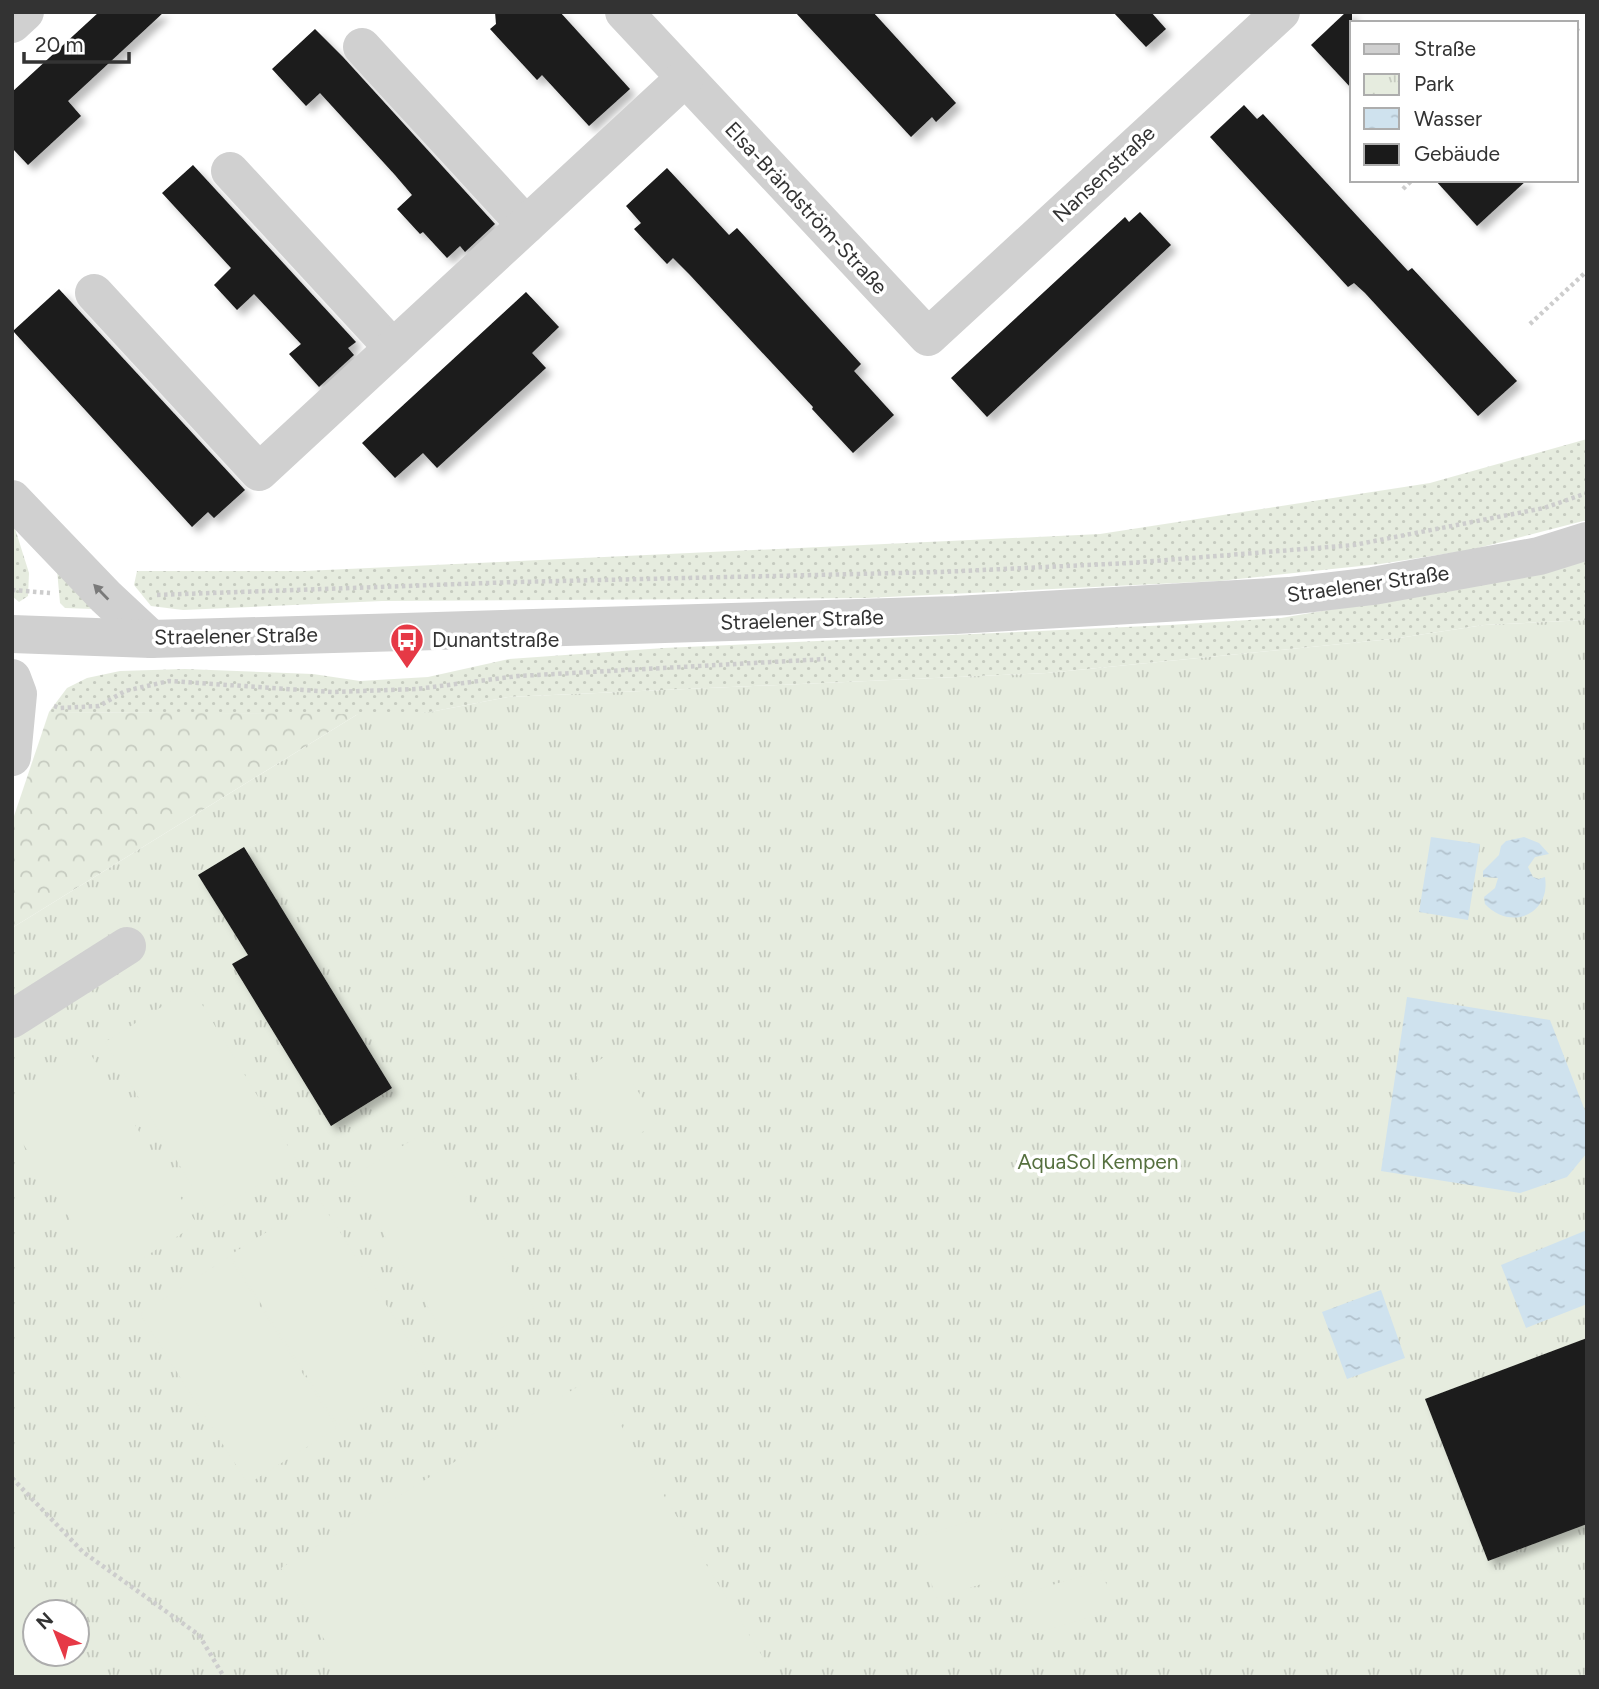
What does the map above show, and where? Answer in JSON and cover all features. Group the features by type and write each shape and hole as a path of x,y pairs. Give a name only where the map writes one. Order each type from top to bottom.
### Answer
{"street":[{"path":"12,24 25,12"},
{"name":"Elsa-Brändström-Straße","path":"624,12 928,337"},
{"name":"Nansenstraße","path":"928,337 1281,12"},
{"path":"362,47 526,225"},
{"path":"94,293 259,472 685,78"},
{"path":"229,171 393,348"},
{"path":"12,499 106,597 151,639"},
{"name":"Straelener Straße","path":"12,634 151,639 942,616 1289,596 1373,586 1539,556 1587,541"},
{"path":"12,678 18,694 12,757"},
{"path":"12,1019 127,946"}],"path":[{"path":"1403,188 1410,182"},
{"path":"1530,324 1587,271"},
{"path":"12,590 106,597 516,582 941,572 1129,563 1354,545 1544,508 1587,493"},
{"path":"12,1478 83,1552 199,1636 225,1677"}],"green space":[{"path":"1587,439 1587,520 1470,550 1380,564 1219,581 867,598 382,601 183,610 151,606 134,585 137,571 304,571 1100,534 1430,483"},
{"path":"12,519 29,573 28,596 19,602 12,596"},
{"path":"1587,556 1587,620 1484,625 1392,639 1047,673 508,697 401,715 49,712 67,688 87,678 120,671 185,669 313,674 360,681 428,677 509,659 664,648 1281,618 1386,600"},
{"path":"57,570 93,609 65,608 60,603"},
{"name":"AquaSol Kempen","path":"1587,620 1587,1677 12,1677 12,928 358,714 430,712 508,697 1047,673 1392,639 1484,625"},
{"path":"49,712 358,714 12,928 12,822"},
{"path":"192,988 297,1161 209,1214 105,1042"},
{"path":"88,1050 197,1224 108,1280 12,1126 12,1098"},
{"path":"612,1052 658,1122 622,1145 576,1075"},
{"path":"427,1131 534,1308 457,1355 350,1178"},
{"path":"319,1199 427,1369 338,1425 230,1255"},
{"path":"229,1257 337,1428 248,1484 140,1314"},
{"path":"592,1378 775,1677 347,1677 281,1568"},
{"path":"997,1513 1015,1574 936,1598 917,1537"},
{"path":"12,1546 43,1598 21,1598 21,1668 84,1668 89,1677 12,1677"},
{"path":"1102,1570 1114,1610 1034,1634 1022,1594"}],"water":[{"path":"1431,837 1480,844 1468,920 1419,912"},
{"path":"1524,837 1539,843 1549,854 1535,857 1528,867 1533,877 1545,877 1545,890 1542,901 1527,915 1506,917 1485,904 1484,897 1495,888 1498,878 1483,877 1483,871 1499,855 1501,846 1506,841"},
{"path":"1407,997 1550,1020 1587,1116 1587,1153 1567,1177 1520,1193 1381,1171"},
{"path":"1587,1230 1587,1304 1526,1328 1501,1265"},
{"path":"1381,1290 1405,1358 1347,1379 1322,1312"}],"building":[{"path":"99,12 164,12 68,101 81,116 28,165 12,148 12,92"},
{"path":"495,12 560,12 630,89 589,126 542,75 537,80 490,29 496,24"},
{"path":"795,12 873,12 956,103 936,122 932,117 911,137"},
{"path":"1113,12 1151,12 1166,29 1146,47"},
{"path":"1346,12 1352,12 1350,87 1311,45"},
{"path":"315,29 495,224 465,252 460,246 447,258 423,232 420,234 397,209 412,195 395,175 320,93 306,106 272,69"},
{"path":"1244,105 1257,119 1263,114 1408,271 1412,268 1517,381 1478,416 1365,293 1354,283 1348,287 1210,137"},
{"path":"193,165 356,342 348,348 354,355 319,387 289,354 301,344 254,294 237,310 214,285 231,268 162,193"},
{"path":"667,168 729,235 737,228 861,364 854,371 894,415 853,453 689,274 673,258 667,264 634,229 641,223 626,206"},
{"path":"1437,182 1525,182 1477,226"},
{"path":"1140,212 1171,245 987,417 951,378 1125,217 1129,222"},
{"path":"59,289 245,490 214,518 208,512 192,527 13,331"},
{"path":"526,292 559,327 532,353 546,368 437,468 423,453 395,478 362,443"},
{"path":"244,847 392,1088 331,1126 232,964 248,955 198,875"},
{"path":"1587,1338 1587,1524 1488,1561 1425,1399"}],"place":[{"name":"Dunantstraße","path":"407,670"}]}
